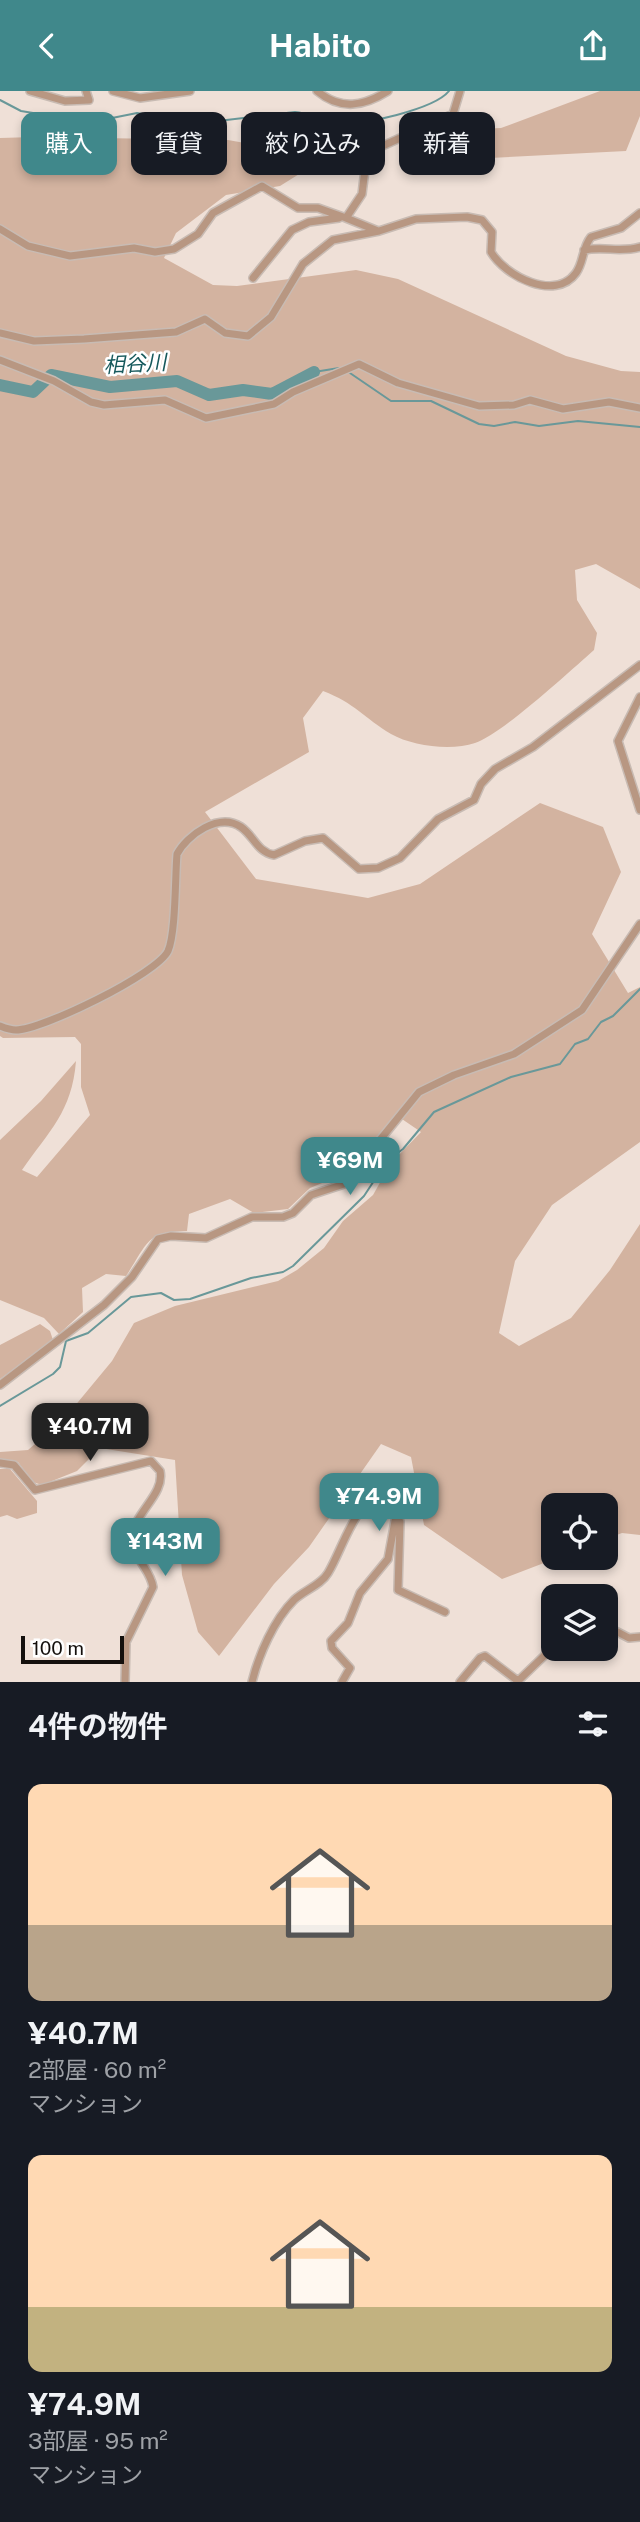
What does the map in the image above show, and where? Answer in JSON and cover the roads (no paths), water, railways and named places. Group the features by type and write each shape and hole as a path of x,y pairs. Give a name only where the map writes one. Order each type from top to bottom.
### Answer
{"street":[{"path":"30,91 78,102 89,100 86,91"},
{"path":"113,91 141,98 190,91"},
{"path":"317,91 329,100 347,105 366,103 388,91"},
{"path":"253,278 292,230 309,222 343,218 362,194 367,153 453,114 460,91"},
{"path":"0,229 28,246 70,256 134,248 155,253 174,249 198,234 213,213 262,186 298,208 323,209 379,231"},
{"path":"0,333 34,341 84,339 176,332 205,319 233,336 248,336 271,317 295,274 333,240 379,231 415,219 476,218 488,225 492,232 491,252 499,262 532,283 542,286 562,284 578,271 591,237 621,227 640,213"},
{"path":"584,250 604,246 621,252 640,247"},
{"path":"0,360 47,378 91,402 104,405 165,400 206,418 274,404 343,369 359,364 398,383 479,406 514,405 530,400 563,409 609,402 640,408"},
{"path":"0,1026 17,1030 32,1026 111,993 160,962 170,946 177,854 183,843 195,832 224,823 234,824 242,828 262,851 274,855 305,841 323,838 359,869 384,866 400,858 438,820 474,800 481,784 495,769 533,747 640,665"},
{"path":"640,697 618,741 640,810"},
{"path":"0,1385 104,1304 132,1277 159,1239 206,1238 252,1217 283,1217 293,1213 311,1195 344,1184 419,1092 454,1075 514,1054 582,1010 640,924"},
{"path":"0,1463 13,1465 35,1490 65,1480 108,1474 142,1461 157,1465 160,1485 134,1531 138,1561 151,1578 153,1587 126,1642 125,1682"},
{"path":"252,1682 270,1636 292,1602 325,1578 359,1512 378,1495 392,1489 397,1490 399,1496 398,1590 445,1612"},
{"path":"342,1682 350,1668 332,1648 331,1641 348,1623 360,1593 384,1566 393,1542 395,1521 397,1522"},
{"path":"618,1632 629,1638 640,1637"},
{"path":"460,1682 480,1658 485,1656 518,1681 541,1659"}],"waterway":[{"path":"0,100 21,111 107,119 137,113 201,123 295,112 332,123 348,124 414,110 441,98 449,91"},
{"path":"314,372 339,368"},
{"path":"347,371 391,401 431,401 479,424 494,426 515,422 539,426 578,421 640,427"},
{"name":"相谷川","path":"0,385 33,392 51,375 110,387 177,381 209,395 243,390 272,394 314,372"},
{"path":"0,1406 53,1374 60,1367 66,1341 88,1333 131,1297 161,1293 174,1300 190,1299 251,1278 283,1272 293,1266 364,1196 387,1161 403,1149 434,1112 511,1077 560,1064 575,1044 588,1039 601,1022 613,1016 640,989"}]}
